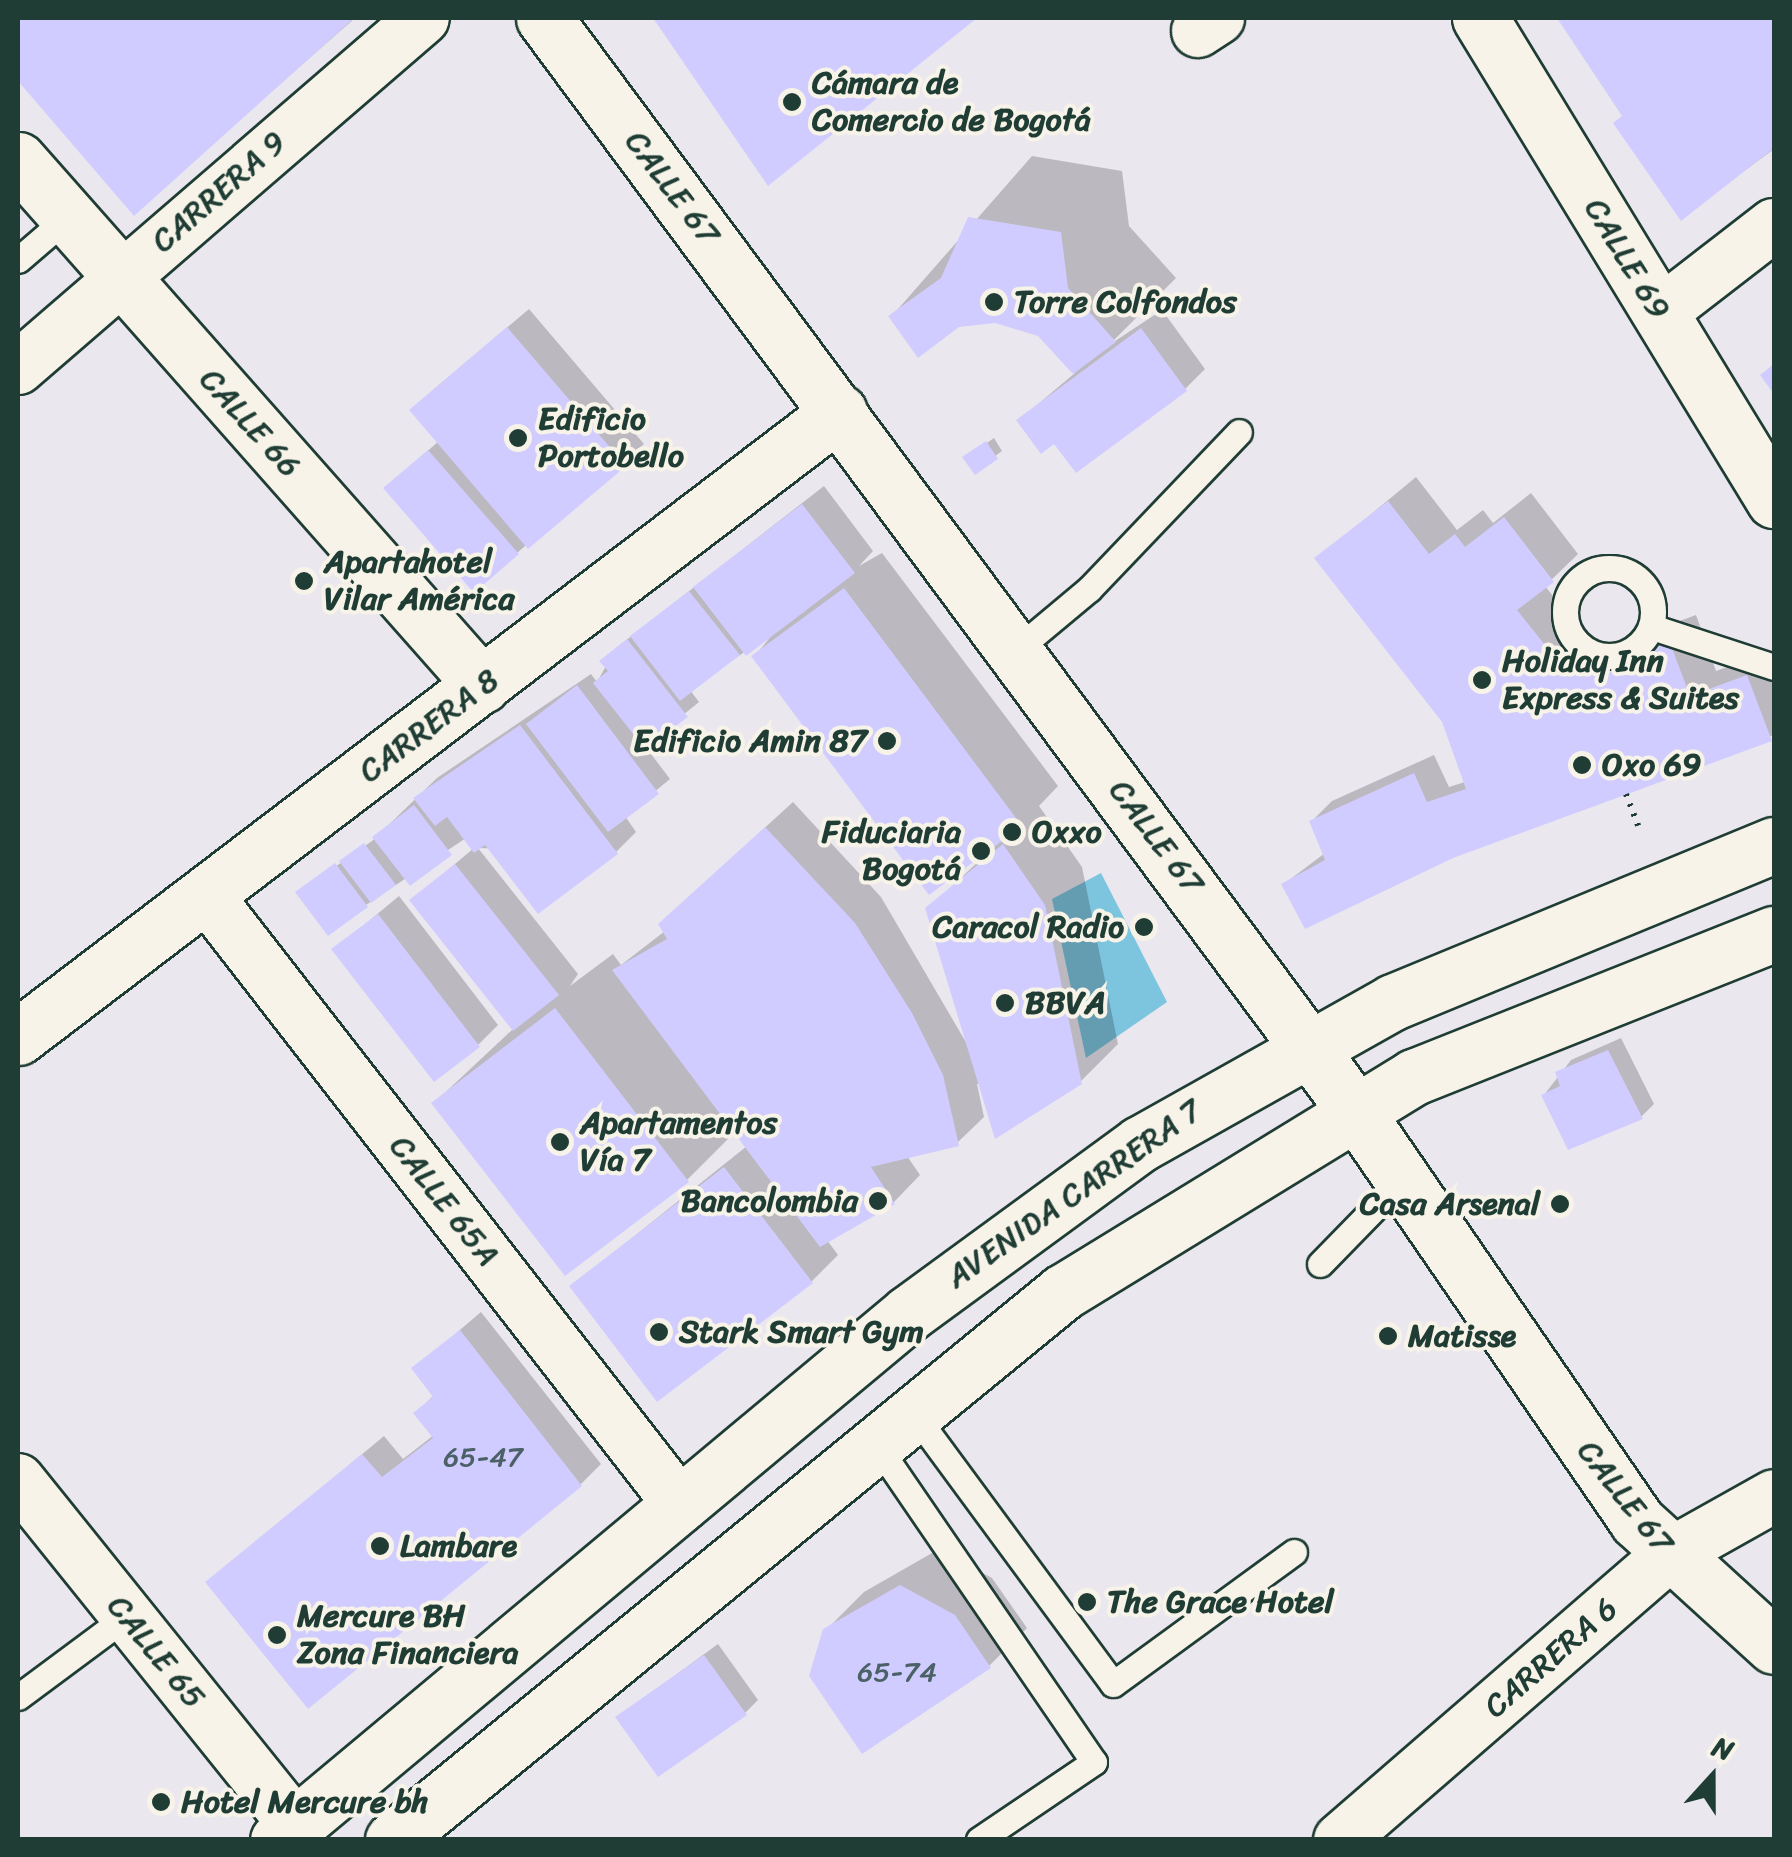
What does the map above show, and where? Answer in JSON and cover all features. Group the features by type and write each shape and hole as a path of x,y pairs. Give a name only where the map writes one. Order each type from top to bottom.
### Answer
{"main road":[{"name":"CALLE 67","path":"544,18 1307,1042 1611,1487 1669,1555 1774,1646"},
{"name":"CALLE 69","path":"1480,18 1774,500"},
{"name":"CALLE 66","path":"18,160 482,685"},
{"name":"CARRERA 8","path":"18,1038 839,412"},
{"name":"AVENIDA CARRERA 7","path":"286,1832 1032,1218 1307,1042 1774,845"},
{"path":"393,1840 892,1426 1063,1292 1354,1109 1469,1052 1774,934"}],"street":[{"name":"CARRERA 9","path":"18,368 423,18"},
{"path":"1660,313 1774,225"},
{"name":"CALLE 65A","path":"206,895 680,1506"},
{"name":"CALLE 65","path":"18,1480 127,1616 286,1832"},
{"name":"CARRERA 6","path":"1340,1840 1669,1555 1774,1496"}],"lane":[{"path":"18,260 68,217"},
{"path":"1016,650 1089,590 1240,432"},
{"path":"1620,568 1652,598 1652,627 1634,649 1606,656 1578,644 1566,619 1580,578 1620,568"},
{"path":"1652,627 1774,667"},
{"path":"1320,1264 1403,1180"},
{"path":"892,1426 1113,1684 1294,1552"},
{"path":"892,1426 1094,1762 979,1840"},
{"path":"18,1697 127,1616"}],"path":[{"path":"1566,619 1575,674"},
{"path":"1626,794 1638,826"}],"water":[{"path":"1101,873 1167,1002 1086,1058 1052,899"}],"building":[{"path":"18,18 354,18 134,216 18,81"},
{"name":"Cámara de Comercio de Bogotá","path":"653,18 977,18 768,186"},
{"path":"1557,18 1774,18 1774,148 1681,221 1613,123 1622,116"},
{"name":"Torre Colfondos","path":"968,217 1061,232 1068,288 1116,342 1073,374 1038,336 995,323 959,327 918,358 888,316 941,278"},
{"name":"Edificio Portobello","path":"507,327 626,466 528,549 409,410"},
{"path":"1141,328 1187,391 1076,473 1054,444 1041,454 1016,420"},
{"path":"1774,364 1774,394 1760,375"},
{"path":"986,441 998,459 975,475 962,457"},
{"path":"428,450 519,554 474,593 383,488"},
{"path":"1388,501 1429,554 1455,534 1465,547 1504,517 1554,582 1517,610 1570,676 1669,640 1690,696 1747,675 1772,741 1453,858 1305,929 1281,884 1325,860 1309,821 1414,773 1427,802 1466,789 1442,722 1314,558"},
{"path":"802,504 855,573 746,656 693,587"},
{"name":"Edificio Amin 87","path":"844,588 1022,826 929,895 751,656"},
{"path":"689,591 740,655 680,701 630,636"},
{"path":"627,639 688,717 645,749 593,683 608,671 599,661"},
{"path":"577,685 659,794 608,832 526,724"},
{"path":"520,725 618,854 538,914 485,845 474,853 447,817 435,826 413,798"},
{"path":"414,805 452,855 410,886 372,837"},
{"path":"765,827 855,923 912,1013 943,1075 959,1146 871,1167 895,1204 820,1247 612,970 667,939 658,924"},
{"path":"364,843 396,885 371,903 339,861"},
{"path":"1003,844 1045,905 1082,1084 995,1139 925,908"},
{"path":"335,863 368,907 328,936 295,892"},
{"path":"455,864 559,995 513,1031 409,900"},
{"path":"378,914 480,1047 434,1082 331,949"},
{"name":"Apartamentos Vía 7","path":"555,1008 689,1182 565,1276 431,1103"},
{"path":"1608,1050 1643,1119 1568,1150 1541,1095 1560,1086 1555,1072"},
{"path":"724,1167 813,1283 657,1402 569,1286"},
{"path":"460,1330 582,1486 308,1709 205,1582 362,1454 382,1477 433,1438 413,1413 433,1397 411,1368"},
{"path":"900,1585 955,1615 991,1668 862,1754 809,1676 823,1629"},
{"path":"704,1655 747,1715 658,1777 615,1717"}],"place":[{"name":"Cámara de Comercio de Bogotá","path":"792,102"},
{"name":"Torre Colfondos","path":"994,302"},
{"name":"Edificio Portobello","path":"518,438"},
{"name":"Apartahotel Vilar América","path":"304,581"},
{"name":"Holiday Inn Express & Suites","path":"1482,680"},
{"name":"Edificio Amin 87","path":"887,741"},
{"name":"Oxo 69","path":"1582,765"},
{"name":"Oxxo","path":"1012,832"},
{"name":"Fiduciaria Bogotá","path":"981,851"},
{"name":"Caracol Radio","path":"1144,927"},
{"name":"BBVA","path":"1005,1003"},
{"name":"Apartamentos Vía 7","path":"560,1142"},
{"name":"Bancolombia","path":"878,1201"},
{"name":"Casa Arsenal","path":"1560,1204"},
{"name":"Stark Smart Gym","path":"659,1332"},
{"name":"Matisse","path":"1388,1336"},
{"name":"Lambare","path":"380,1546"},
{"name":"The Grace Hotel","path":"1087,1602"},
{"name":"Mercure BH Zona Financiera","path":"277,1635"},
{"name":"Hotel Mercure bh","path":"161,1802"}]}
